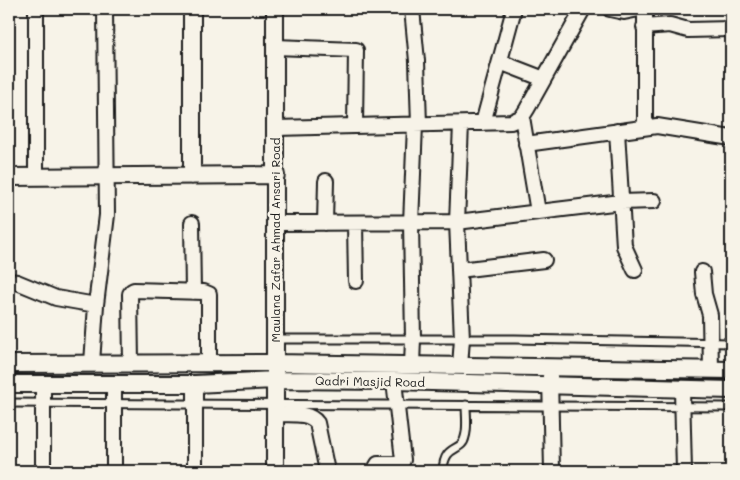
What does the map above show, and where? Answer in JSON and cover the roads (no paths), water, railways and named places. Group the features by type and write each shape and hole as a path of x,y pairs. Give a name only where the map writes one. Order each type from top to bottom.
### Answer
{"street":[{"path":"36,9 36,177"},
{"path":"92,363 96,305 106,229 105,9"},
{"path":"192,9 192,176"},
{"name":"Maulana Zafar Ahmad Ansari Road","path":"275,9 275,471"},
{"path":"412,9 417,61 417,125 411,223 412,365"},
{"path":"483,123 514,9"},
{"path":"276,128 511,122 522,117 583,9"},
{"path":"610,9 624,12 639,9"},
{"path":"645,9 645,127"},
{"path":"644,27 670,25 688,30 731,29"},
{"path":"275,47 356,50 355,126"},
{"path":"500,62 544,79"},
{"path":"522,117 538,212"},
{"path":"460,366 462,339 457,222 461,124"},
{"path":"526,144 657,126 731,138"},
{"path":"617,131 624,246 635,270"},
{"path":"9,177 276,175"},
{"path":"326,181 326,223"},
{"path":"275,223 457,222 621,202 654,201"},
{"path":"192,223 193,292"},
{"path":"356,223 356,281"},
{"path":"459,270 544,260"},
{"path":"702,272 704,294 710,315 711,370"},
{"path":"9,281 56,298 96,305"},
{"path":"132,363 132,291 208,292 210,297 208,363"},
{"name":"Qadri Masjid Road","path":"9,364 275,363 731,370"},
{"path":"550,368 552,471"},
{"path":"731,370 731,390"},
{"name":"Qadri Masjid Road","path":"9,384 195,384 275,380 394,381 731,390"},
{"path":"374,471 378,464 401,464 403,460 394,381"},
{"path":"43,384 43,471"},
{"path":"114,384 114,471"},
{"path":"195,384 195,471"},
{"path":"682,390 684,471"},
{"path":"275,410 314,419 317,423 327,471"}],"lane":[{"path":"275,339 731,342"},
{"path":"9,403 195,404 275,410 397,405 731,407"},
{"path":"443,471 444,457 466,438 466,405"}]}
